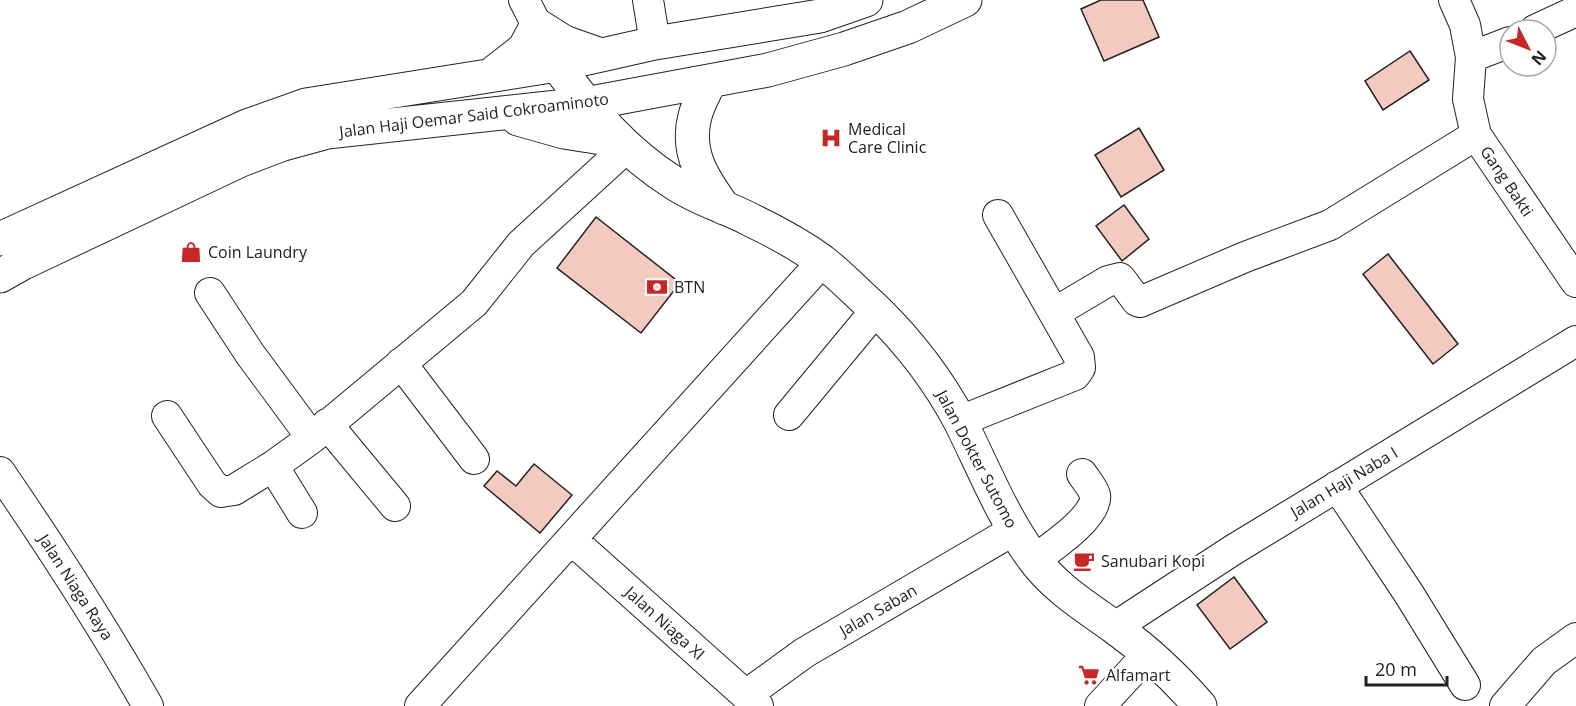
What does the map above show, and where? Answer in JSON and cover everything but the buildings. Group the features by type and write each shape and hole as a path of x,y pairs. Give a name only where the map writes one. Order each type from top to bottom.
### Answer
{"main road":[{"name":"Jalan Haji Oemar Said Cokroaminoto","path":"0,239 247,126 306,105 557,65 655,43 820,16 866,0"},
{"name":"Jalan Haji Oemar Said Cokroaminoto","path":"0,276 241,160 283,144 327,132 585,104 768,70 844,50 908,27 964,0"},
{"path":"530,13 564,42 598,54"},
{"path":"492,75 524,49 530,13"},
{"name":"Jalan Dokter Sutomo","path":"557,65 585,104 624,144 675,184 782,237 822,262 876,310 914,352 960,421 994,494 1034,560 1066,593 1115,627 1148,654 1181,684 1200,706"},
{"path":"710,81 695,115 692,136 695,156 702,177 724,208"},
{"path":"490,115 518,119 564,132 624,144"}],"street":[{"path":"648,0 655,43"},
{"name":"Gang Bakti","path":"1454,0 1465,25 1471,57 1468,99 1476,135 1566,248 1576,282"},
{"path":"1558,19 1576,11"},
{"path":"530,13 557,65"},
{"path":"1471,57 1498,47"},
{"path":"1054,313 1108,282 1120,278 1140,302 1245,257 1330,225 1476,135"},
{"path":"167,416 212,484 221,492 234,490 273,466 320,431 474,303 522,244 624,144"},
{"path":"960,421 1075,375 1080,368 1079,357 998,215"},
{"path":"420,706 822,262"},
{"path":"210,293 250,354 320,431 394,506"},
{"path":"789,415 876,310"},
{"name":"Jalan Haji Naba I","path":"1115,627 1233,550 1576,341"},
{"path":"401,363 474,459"},
{"path":"273,466 302,513"},
{"name":"Jalan Niaga Raya","path":"0,472 68,572 148,706"},
{"path":"1034,560 1069,534 1094,504 1094,493 1083,474"},
{"path":"1337,486 1409,594 1464,685"},
{"name":"Jalan Saban","path":"752,701 804,653 1014,530"},
{"name":"Jalan Niaga XI","path":"572,540 752,701"},
{"path":"1505,706 1544,661 1576,638"},
{"path":"1100,706 1148,654"}],"place":[{"name":"Medical Care Clinic","path":"831,138"},
{"name":"Coin Laundry","path":"191,252"},
{"name":"BTN","path":"657,287"},
{"name":"Sanubari Kopi","path":"1084,561"},
{"name":"Alfamart","path":"1089,675"}]}
